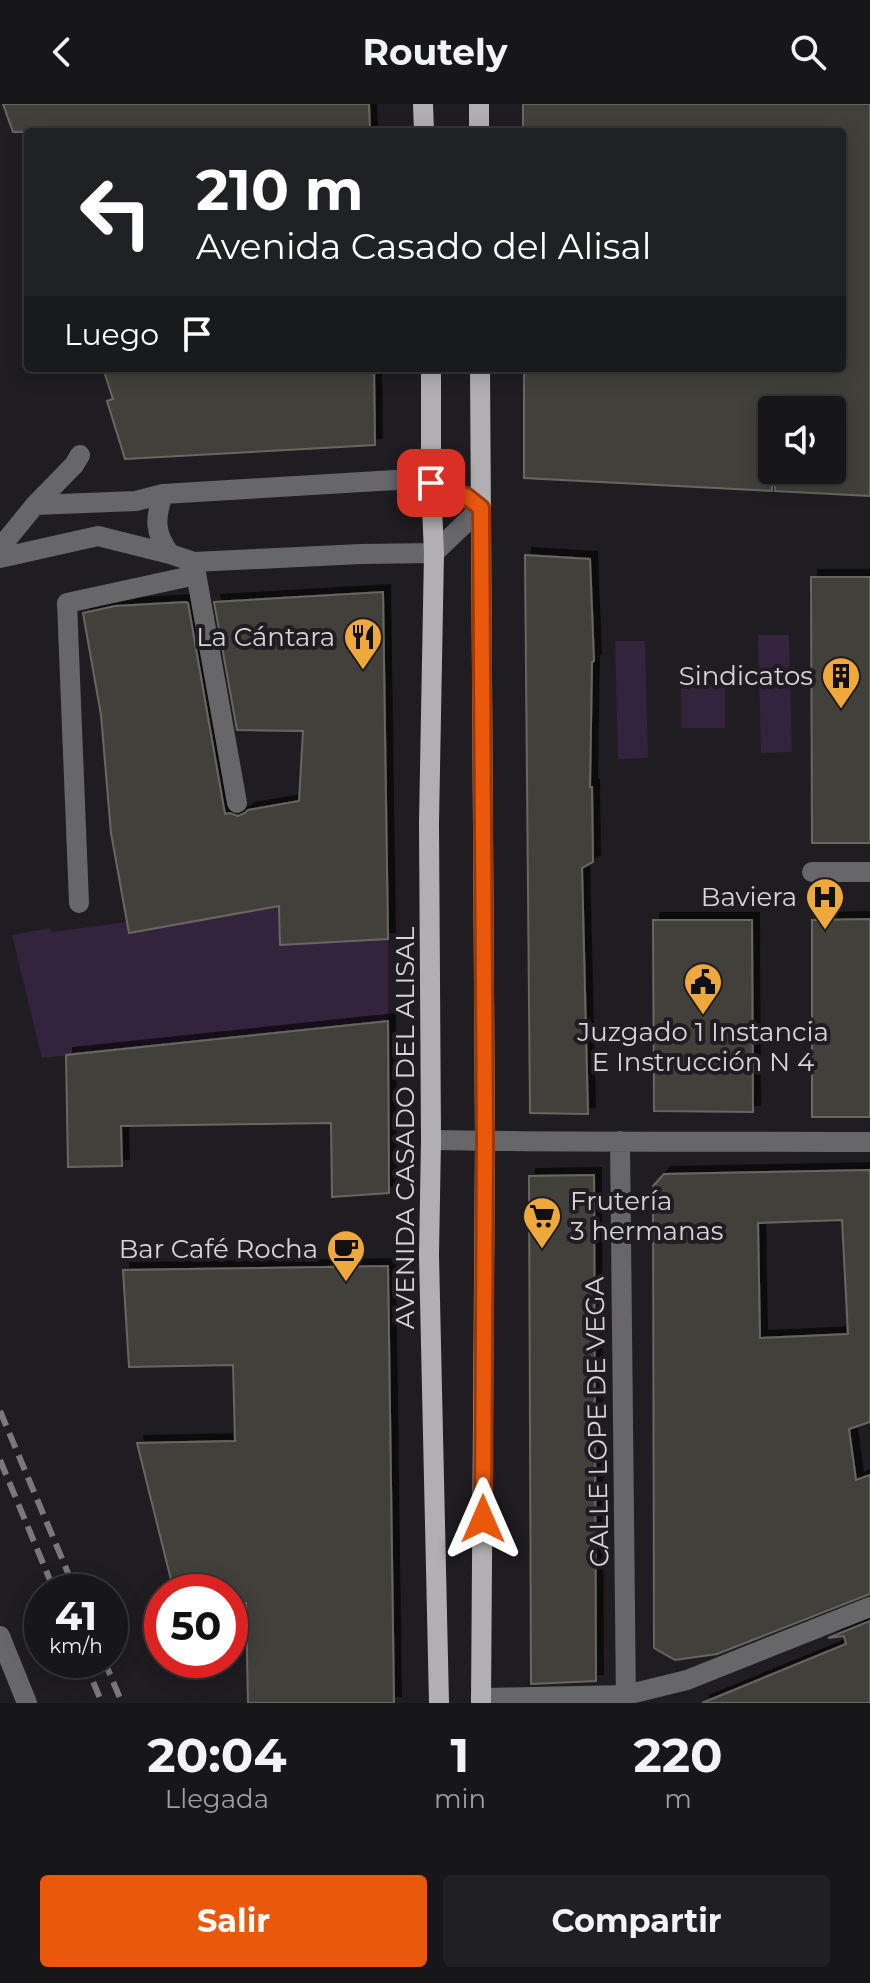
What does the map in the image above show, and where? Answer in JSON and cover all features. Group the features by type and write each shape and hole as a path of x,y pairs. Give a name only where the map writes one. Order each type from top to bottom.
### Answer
{"main road":[{"path":"423,104 424,128"},
{"path":"479,104 479,128"},
{"name":"AVENIDA CASADO DEL ALISAL","path":"431,372 434,553 429,823 429,1255 439,1703"},
{"path":"480,372 485,1141 481,1701"}],"street":[{"path":"0,548 80,455"},
{"path":"35,505 136,501 163,494 395,480 431,483 466,496 481,508 434,553 370,554 195,569 67,603 79,903"},
{"path":"163,494 156,514 161,542 170,554"},
{"path":"0,558 98,536 170,554 195,569 237,803"},
{"path":"812,872 870,872"},
{"path":"431,1140 870,1142"},
{"name":"CALLE LOPE DE VEGA","path":"620,1141 626,1699"},
{"path":"481,1701 626,1699 687,1680 870,1607"},
{"path":"0,1636 27,1703"}],"shaded area":[{"path":"758,635 789,635 792,752 761,753"},
{"path":"615,641 645,641 648,758 618,759"},
{"path":"681,684 725,684 725,728 681,728"},
{"path":"279,906 281,945 388,939 388,1021 42,1058 12,935 50,928 52,932 127,922 130,933"}],"building":[{"path":"3,104 369,104 370,128 24,128 24,132 13,132"},
{"path":"523,104 870,104 870,496 775,491 775,484 846,484 846,396 758,396 758,484 772,484 772,491 524,478 524,372 846,372 846,128 523,128"},
{"path":"104,372 374,372 375,445 125,459 107,401 113,399"},
{"path":"525,555 590,559 594,661 590,787 593,862 582,868 588,1114 530,1113"},
{"name":"Sindicatos","path":"811,577 870,577 870,843 812,843"},
{"path":"383,592 388,939 280,945 279,906 129,933 111,833 101,715 83,613 115,606 188,603 225,814 238,816 248,810 299,801 303,731 237,730 214,602"},
{"path":"870,919 870,1117 812,1117 812,920"},
{"name":"Juzgado 1 Instancia E Instrucción N 4","path":"653,920 752,920 753,1112 654,1111"},
{"path":"388,1021 389,1193 332,1197 331,1123 121,1126 122,1166 68,1167 66,1055"},
{"path":"870,1170 870,1422 849,1429 856,1480 870,1475 870,1594 717,1654 675,1660 654,1648 653,1186 664,1174","holes":["842,1220 848,1334 760,1338 758,1223"]},
{"path":"594,1175 596,1681 531,1684 529,1176"},
{"path":"388,1266 394,1703 248,1703 248,1574 170,1574 137,1443 235,1441 233,1365 129,1367 123,1270"},
{"path":"870,1621 870,1703 702,1703 846,1644 844,1636 828,1638"}],"railway":[{"path":"0,1411 68,1574"},
{"path":"0,1460 48,1574"},
{"path":"92,1678 102,1703"},
{"path":"112,1678 122,1703"}],"place":[{"name":"La Cántara","path":"363,671"},
{"name":"Sindicatos","path":"841,710"},
{"name":"Baviera","path":"825,931"},
{"name":"Juzgado 1 Instancia E Instrucción N 4","path":"703,1016"},
{"name":"Frutería 3 hermanas","path":"542,1250"},
{"name":"Bar Café Rocha","path":"346,1283"}],"route":[{"path":"431,483 466,496 481,508 485,1141 483,1519"}]}
